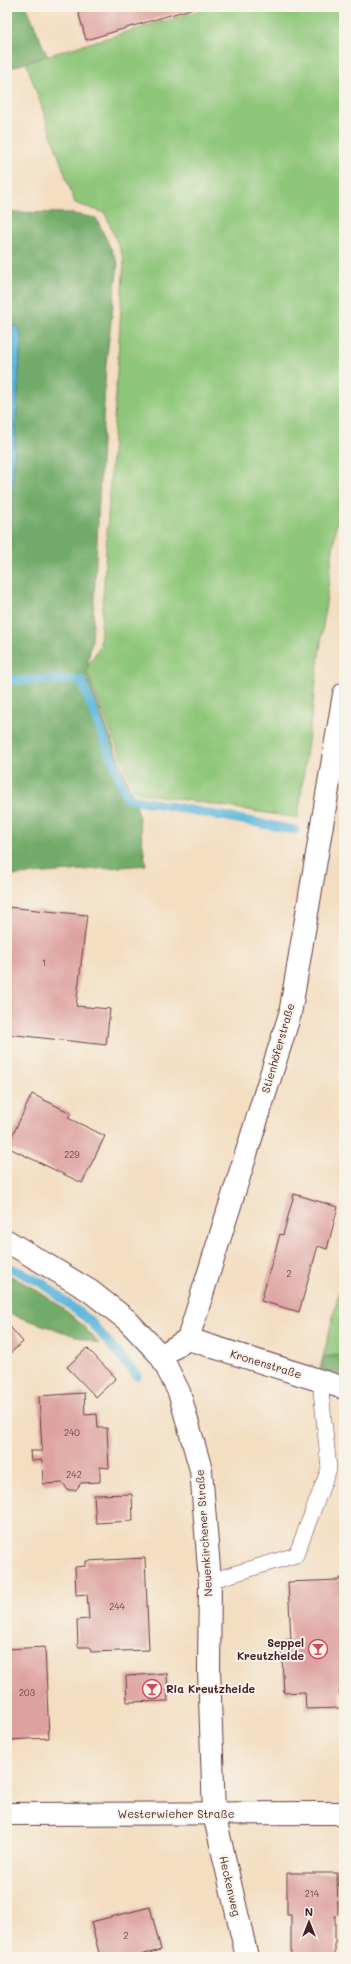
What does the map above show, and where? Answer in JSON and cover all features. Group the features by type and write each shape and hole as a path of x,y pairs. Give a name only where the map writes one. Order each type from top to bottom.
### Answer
{"street":[{"name":"Stienhöferstraße","path":"188,1339 290,1014 344,694"},
{"name":"Neuenkirchener Straße","path":"7,1241 90,1291 128,1320 161,1356 179,1392 201,1470 210,1581 209,1669 214,1814"},
{"path":"161,1356 188,1339"},
{"name":"Kronenstraße","path":"188,1339 344,1388"},
{"name":"Westerwieher Straße","path":"7,1814 344,1813"},
{"name":"Heckenweg","path":"214,1814 247,1957"}],"lane":[{"path":"210,1581 296,1555 329,1469 320,1381"}],"green space":[{"path":"7,7 27,7 47,56 7,69"},
{"path":"210,7 344,7 344,465 298,818 135,792 86,669 100,646 124,259 105,213 75,203 26,62"},
{"path":"7,212 68,213 96,218 118,263 106,364 92,640 86,673 137,807 146,865 7,876 7,592 21,334 18,327 7,326"},
{"path":"344,1272 344,1355 323,1357"},
{"path":"7,1274 45,1295 57,1304 79,1322 99,1344 7,1313"},
{"path":"344,1355 344,1376 320,1369 323,1357"}],"water":[{"path":"7,326 18,327 21,334 7,592"}],"building":[{"path":"77,7 197,7 86,40"},
{"path":"7,907 87,915 76,1006 110,1009 106,1045 7,1034"},
{"path":"32,1094 71,1113 68,1118 105,1136 82,1183 7,1147"},
{"path":"294,1194 338,1207 327,1249 318,1246 299,1312 261,1301 280,1234 283,1235"},
{"path":"7,1323 23,1342 7,1356"},
{"path":"87,1348 116,1378 96,1397 67,1367"},
{"path":"84,1393 85,1415 97,1414 98,1428 107,1428 109,1468 100,1467 100,1482 81,1483 76,1490 68,1490 63,1483 43,1484 42,1460 31,1461 30,1451 42,1451 39,1396"},
{"path":"132,1494 133,1521 96,1523 94,1495"},
{"path":"145,1558 149,1650 91,1652 90,1647 78,1647 77,1620 89,1619 87,1594 76,1595 75,1567 86,1566 86,1561"},
{"path":"340,1578 344,1578 344,1690 340,1691 341,1708 306,1709 305,1692 284,1693 281,1641 291,1641 288,1582 340,1580"},
{"path":"45,1647 49,1738 7,1740 7,1649"},
{"path":"167,1673 168,1701 127,1702 126,1676"},
{"path":"287,1873 337,1873 338,1915 335,1916 335,1957 291,1957 291,1915 287,1915"},
{"path":"150,1907 161,1950 132,1957 100,1957 91,1922"}],"waterway":[{"path":"7,680 81,680 127,798 295,830"},
{"path":"7,1266 42,1283 91,1322 137,1376"}],"place":[{"name":"Seppel Kreutzheide","path":"318,1649"},
{"name":"Ria Kreutzheide","path":"152,1689"}]}
